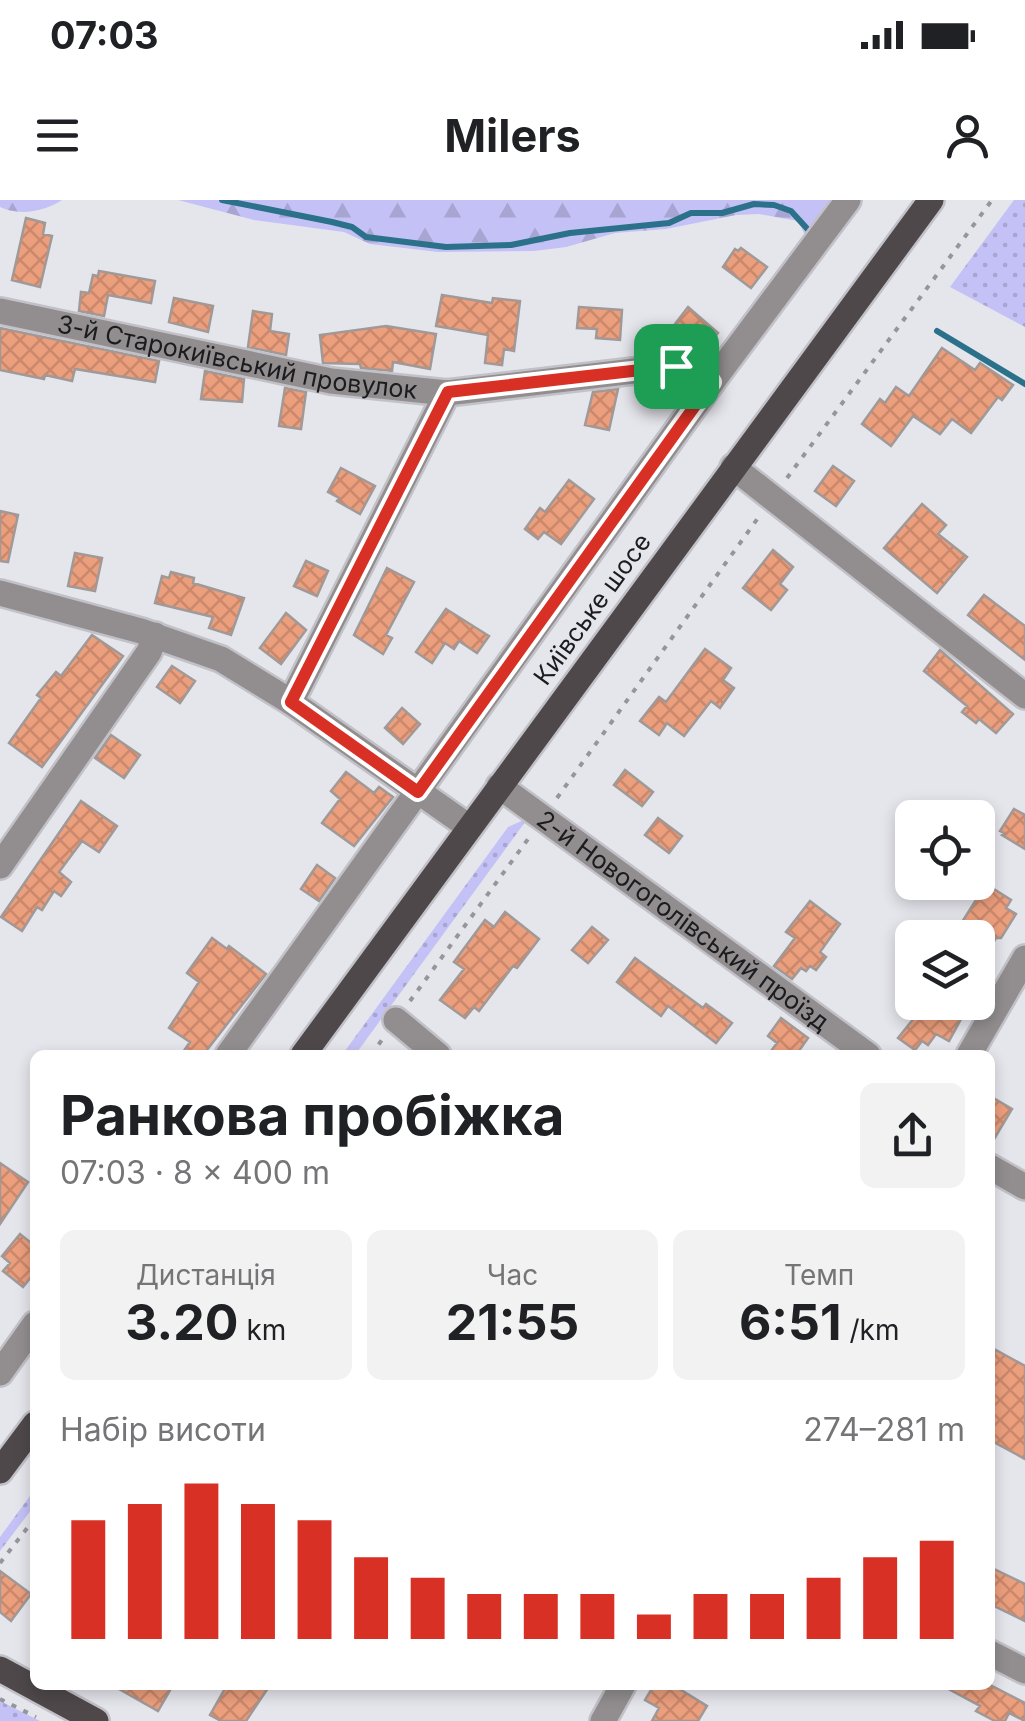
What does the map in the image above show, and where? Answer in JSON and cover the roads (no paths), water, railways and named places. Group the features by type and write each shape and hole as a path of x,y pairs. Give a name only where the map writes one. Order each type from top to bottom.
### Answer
{"main road":[{"name":"Київське шосе","path":"307,1050 931,200"},
{"path":"2,1463 30,1430"},
{"path":"0,1670 30,1686"},
{"path":"38,1690 96,1721"}],"street":[{"path":"232,1050 712,382 848,200"},
{"name":"3-й Старокиївський провулок","path":"0,311 332,381 448,392 676,366 712,382"},
{"path":"291,702 448,392"},
{"path":"733,467 1025,696"},
{"path":"0,592 155,635 221,659 291,702 470,827"},
{"path":"0,866 149,652 155,635"},
{"name":"2-й Новогоголівський проїзд","path":"499,786 861,1050"},
{"path":"971,1050 1025,958"},
{"path":"396,1020 432,1050"},
{"path":"995,1170 1025,1188"},
{"path":"0,1373 30,1331"},
{"path":"995,1656 1025,1671"},
{"path":"603,1721 620,1690"}],"waterway":[{"path":"222,200 352,227 366,237 446,247 511,245 570,233 669,223 691,213 722,213 754,204 791,211 812,234"},
{"path":"937,331 1025,384"}]}
